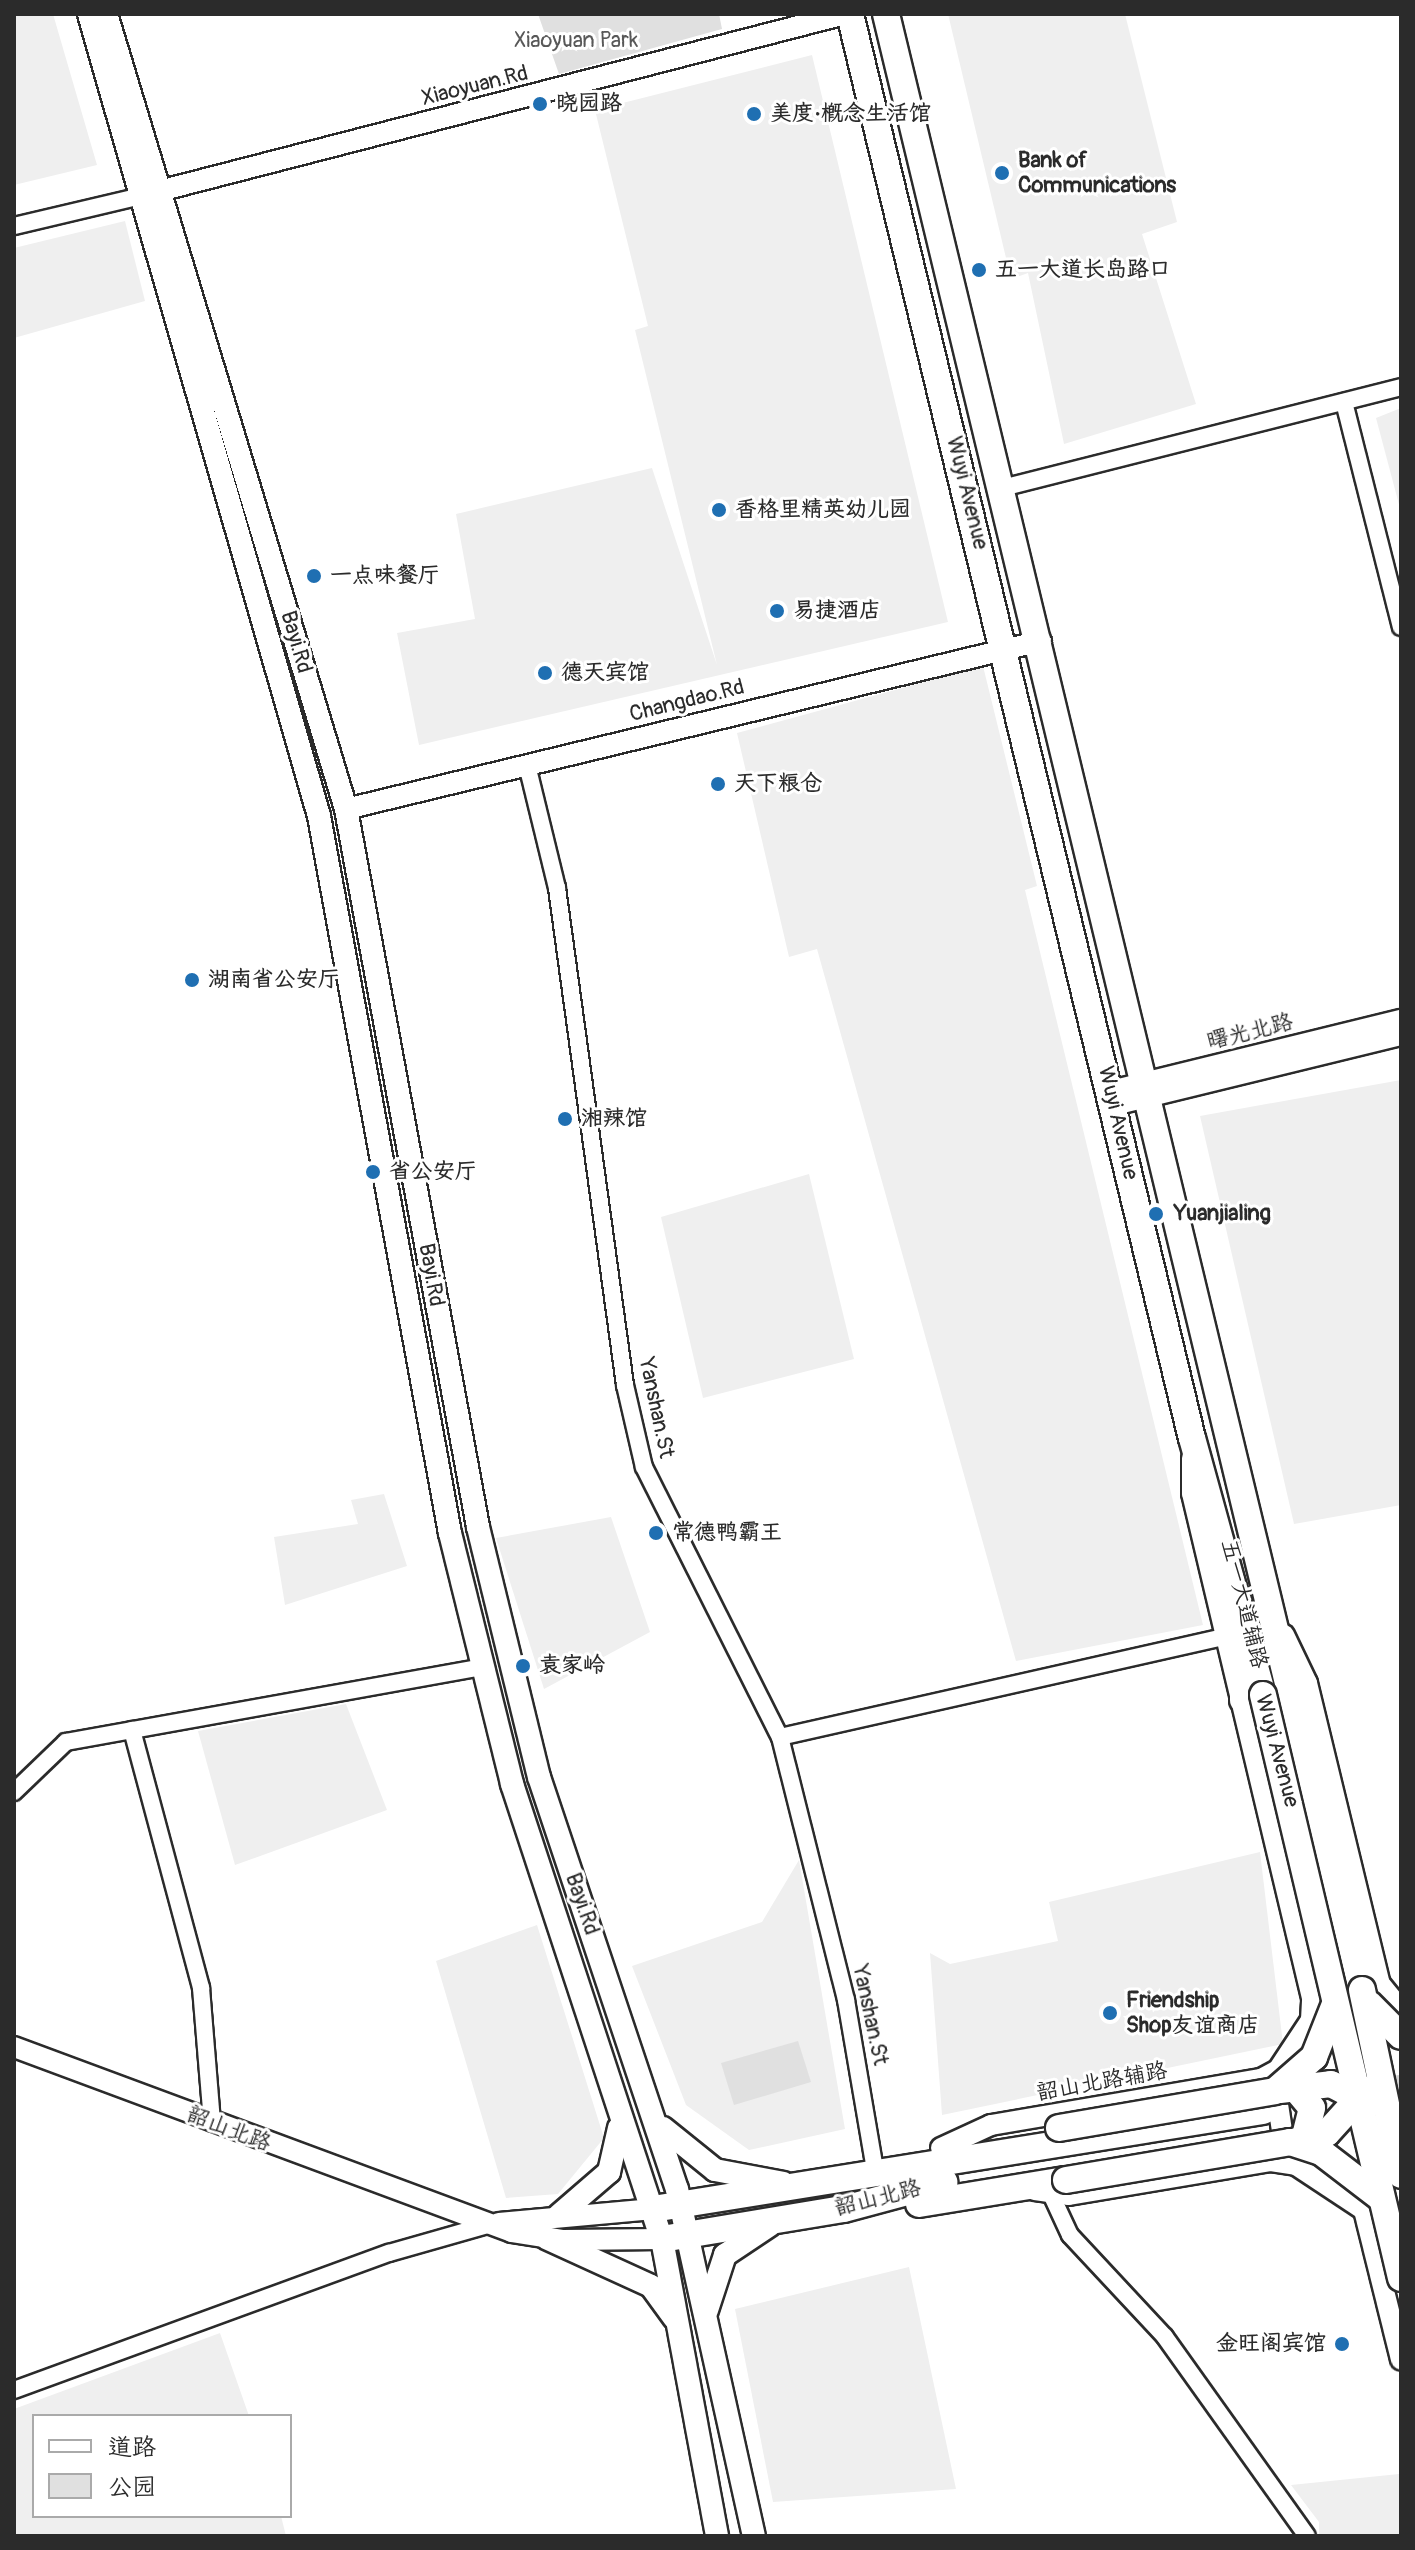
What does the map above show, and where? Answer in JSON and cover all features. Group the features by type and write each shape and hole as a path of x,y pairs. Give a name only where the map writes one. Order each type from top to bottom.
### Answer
{"main road":[{"name":"Bayi.Rd","path":"89,14 319,816 450,1533 512,1784 619,2119 653,2209 674,2238 705,2332 754,2536"},
{"name":"Bayi.Rd","path":"106,14 163,190 346,809 478,1527 539,1777 652,2111 680,2205 674,2238 677,2322 717,2536"},
{"name":"Wuyi Avenue","path":"847,14 1005,649 1235,1631 1264,1695 1383,1999 1377,2053 1380,2099"},
{"name":"Wuyi Avenue","path":"886,14 1006,487 1276,1617 1264,1695 1336,1992 1380,2099 1401,2175"},
{"path":"1275,2098 1302,2073 1323,2044 1336,1992"},
{"path":"1383,1999 1380,2020 1401,2036"},
{"path":"875,2170 941,2148 1275,2098 1331,2084 1380,2099"},
{"path":"1275,2098 1312,2108 1294,2148"},
{"name":"韶山北路","path":"653,2209 875,2170 914,2170 1275,2098"},
{"name":"韶山北路","path":"674,2238 844,2209 894,2191 1275,2098"},
{"path":"844,2209 1058,2186 1294,2148 1327,2133 1380,2099"},
{"path":"1380,2099 1370,2151 1401,2278"},
{"path":"652,2111 684,2152 715,2170 800,2185"},
{"path":"559,2215 609,2172 619,2119"},
{"path":"1294,2148 1321,2152 1382,2204"},
{"path":"705,2332 717,2267 778,2220"},
{"path":"546,2238 651,2286 677,2322"}],"street":[{"name":"Xiaoyuan.Rd","path":"163,190 847,14"},
{"path":"14,226 163,190"},
{"path":"1006,487 1401,387"},
{"path":"1344,402 1401,627"},
{"name":"Changdao.Rd","path":"346,809 1041,641"},
{"name":"Yanshan.St","path":"527,765 557,888 625,1385 644,1467 780,1737 846,2000 875,2170"},
{"name":"曙光北路","path":"1149,1089 1401,1020"},
{"name":"曙光北路","path":"1112,1098 1401,1035"},
{"name":"五一大道辅路","path":"1276,1617 1307,1683 1383,1999"},
{"path":"780,1737 1235,1631"},
{"path":"14,1792 66,1742 483,1667"},
{"name":"五一大道辅路","path":"1264,1695 1312,2015"},
{"path":"132,1730 201,1988 212,2123"},
{"path":"1275,2098 1312,2015 1383,1999"},
{"name":"韶山北路","path":"14,2047 491,2224 546,2238 674,2238"},
{"name":"韶山北路辅路","path":"941,2148 991,2125 1275,2098"},
{"path":"1058,2186 1070,2235 1165,2337 1307,2536"},
{"path":"1382,2204 1401,2359"},
{"name":"韶山北路","path":"491,2224 559,2215 653,2209"},
{"path":"14,2390 389,2253 491,2224"}],"shaded area":[{"path":"14,14 53,14 97,165 14,185"},
{"path":"948,14 1125,14 1177,222 1142,234 1196,404 1064,444 1028,273 1011,279"},
{"path":"812,55 948,622 419,745 397,633 475,619 456,514 652,468 717,665 635,330 648,326 595,110"},
{"path":"125,221 145,301 14,338 14,248"},
{"path":"1401,408 1401,512 1376,418"},
{"path":"983,666 1037,886 1025,890 1203,1625 1016,1661 817,949 789,957 737,733"},
{"path":"1401,1080 1401,1505 1294,1524 1200,1116"},
{"path":"809,1174 854,1359 703,1398 661,1217"},
{"path":"384,1494 407,1566 285,1605 274,1537 358,1524 351,1500"},
{"path":"611,1517 650,1632 544,1689 496,1538"},
{"path":"346,1704 387,1810 235,1865 198,1731"},
{"name":"Friendship Shop友谊商店","path":"1260,1852 1283,2044 942,2115 930,1953 950,1964 1058,1941 1049,1902"},
{"path":"799,1860 845,2129 749,2150 686,2105 632,1966 762,1922"},
{"path":"537,1925 604,2138 558,2194 506,2198 436,1961"},
{"path":"909,2267 956,2489 773,2502 735,2309"},
{"path":"220,2333 248,2414 32,2414 32,2518 282,2518 286,2536 14,2536 14,2409"},
{"path":"1399,2474 1401,2536 1319,2536 1319,2522 1291,2485"}],"green space":[{"name":"Xiaoyuan Park","path":"538,14 719,14 722,29 559,74"},
{"path":"798,2041 811,2082 734,2105 721,2063"}],"tunnel":[{"path":"1263,2111 1401,2088"}],"place":[{"name":"晓园路","path":"540,104"},
{"name":"美度·概念生活馆","path":"754,114"},
{"name":"Bank of Communications","path":"1002,173"},
{"name":"五一大道长岛路口","path":"979,270"},
{"name":"香格里精英幼儿园","path":"719,510"},
{"name":"一点味餐厅","path":"314,576"},
{"name":"易捷酒店","path":"777,611"},
{"name":"德天宾馆","path":"545,673"},
{"name":"天下粮仓","path":"718,784"},
{"name":"湖南省公安厅","path":"192,980"},
{"name":"湘辣馆","path":"565,1119"},
{"name":"省公安厅","path":"373,1172"},
{"name":"Yuanjialing","path":"1156,1214"},
{"name":"常德鸭霸王","path":"656,1533"},
{"name":"袁家岭","path":"523,1666"},
{"name":"Friendship Shop友谊商店","path":"1110,2013"},
{"name":"金旺阁宾馆","path":"1342,2344"}]}
